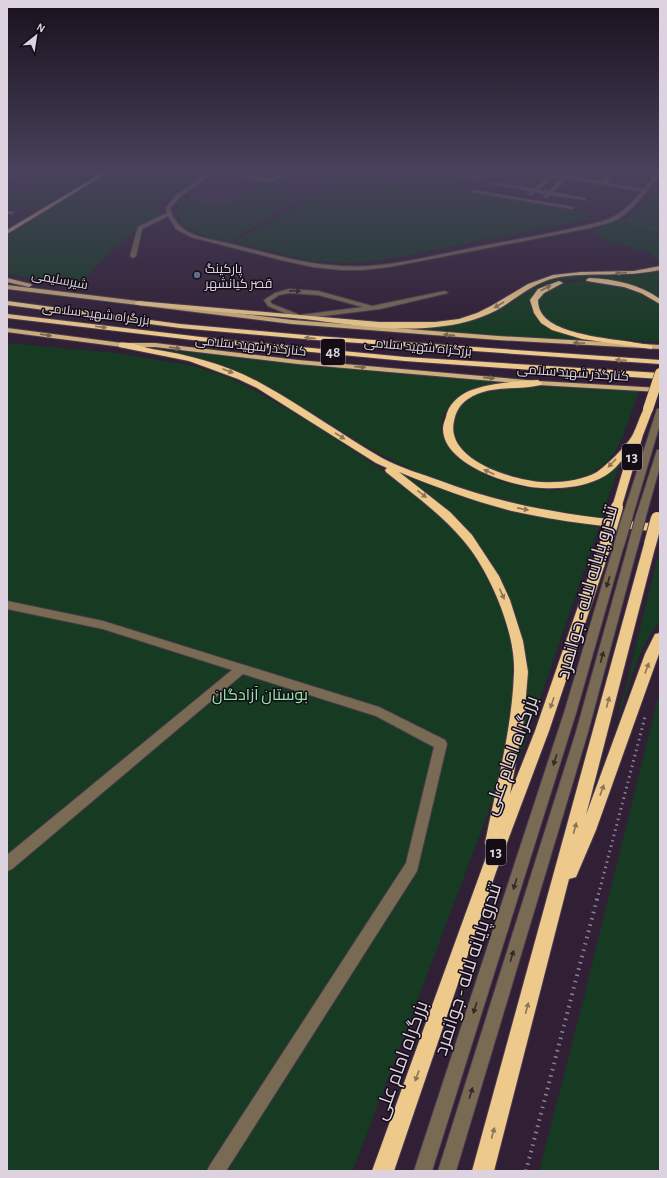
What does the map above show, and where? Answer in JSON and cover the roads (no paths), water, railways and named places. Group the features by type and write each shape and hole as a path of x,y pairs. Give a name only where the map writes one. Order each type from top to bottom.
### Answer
{"highway":[{"path":"138,303 408,326 452,322 484,313 536,282 554,277 586,273 637,272 660,268"},
{"path":"648,347 583,337 557,329 536,313 534,300 536,295 546,287 567,281 588,280 613,282 634,288 650,295 660,302"},
{"name":"بزرگراه شهید سلامی","path":"7,303 180,326 293,336 660,362"},
{"name":"بزرگراه شهید سلامی","path":"7,316 218,341 397,358 660,375"},
{"path":"122,345 182,357 206,364 241,376 260,386 380,461 446,515 468,538 484,559 504,600 517,641 521,672 518,719 488,872"},
{"name":"بزرگراه امام علی","path":"383,1171 488,872 542,731 620,542 617,507 638,435 660,375"},
{"path":"538,383 489,387 475,392 459,401 447,420 449,436 456,449 470,461 495,475 525,483 558,485 584,480 602,473 638,435"},
{"path":"380,461 470,495 512,507 593,522 659,519 650,544 483,1171"},
{"path":"555,904 588,830 652,654 660,638"}],"main road":[{"name":"شیرسلیمی","path":"7,280 109,300"},
{"name":"کنارگذر شهید سلامی","path":"7,287 227,315 396,331 660,347"},
{"name":"کنارگذر شهید سلامی","path":"7,330 122,345 155,345 298,362 538,383 660,390"}],"street":[{"path":"133,256 140,228 142,227"},
{"path":"178,227 181,230 202,239 288,261 313,266 371,268 585,227"},
{"path":"371,308 332,296 301,291 285,291 273,294 267,300 270,305 299,317 371,308 445,293"},
{"name":"تندرو پایانه لاله - جوانمرد","path":"423,1171 570,713 660,411"},
{"path":"448,1171 582,732 620,542 641,516 660,452"},
{"path":"7,605 103,625 379,712 441,744 412,866 216,1171"},
{"path":"7,864 241,668"}],"place":[{"name":"پارکینگ قصر کیانشهر","path":"197,275"}],"park label":[{"name":"بوستان آزادگان","path":"260,694"}]}
